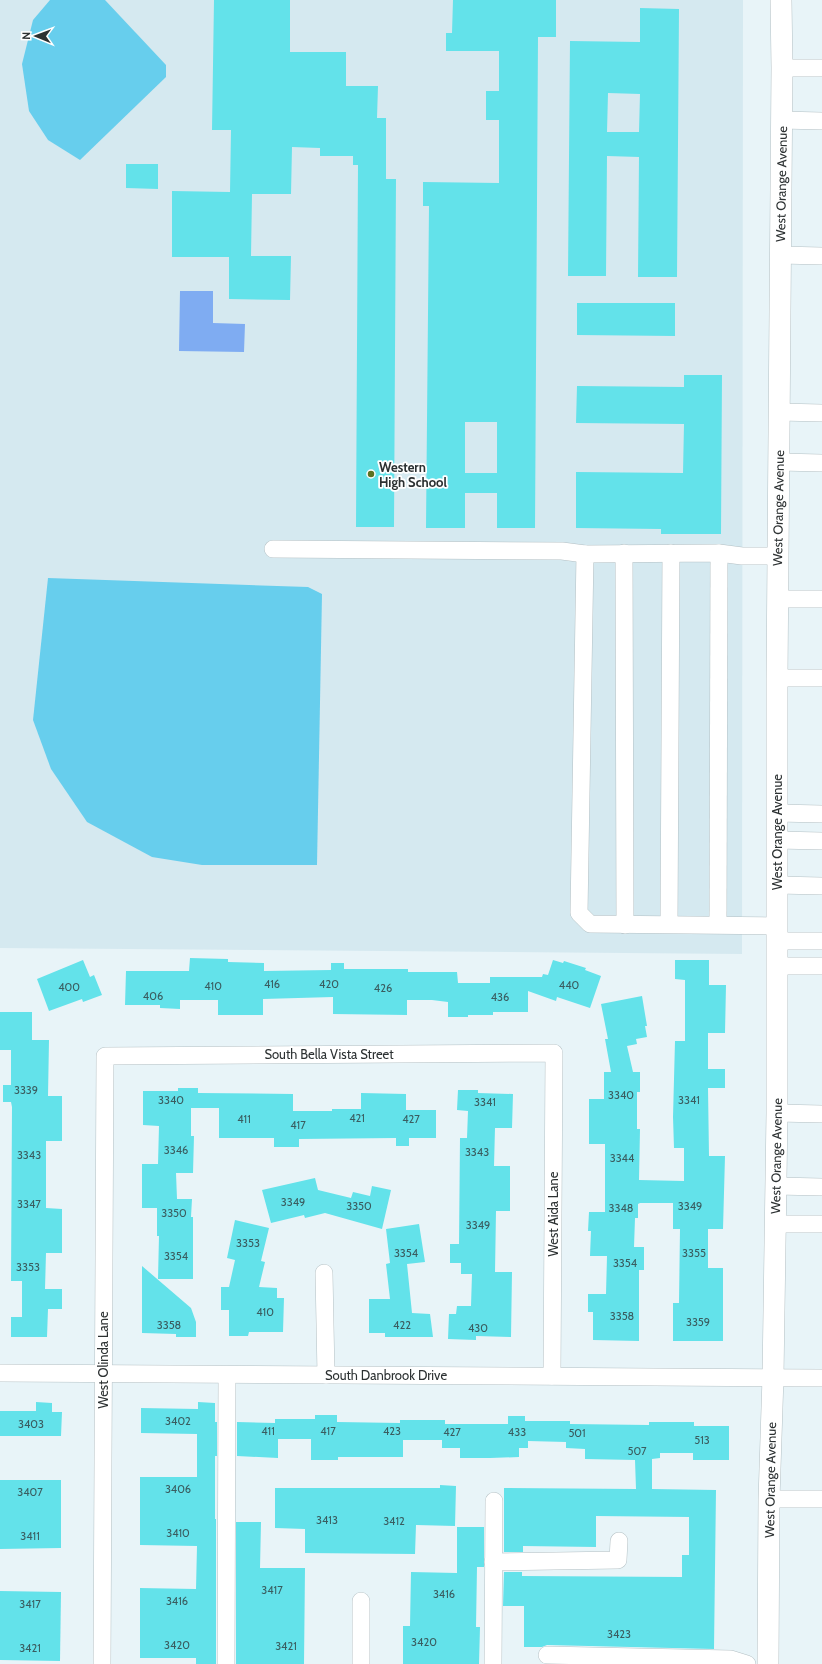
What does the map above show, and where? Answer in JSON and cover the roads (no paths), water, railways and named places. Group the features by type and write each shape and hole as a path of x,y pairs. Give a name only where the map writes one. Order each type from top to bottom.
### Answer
{"main road":[{"name":"West Orange Avenue","path":"768,1664 769,1499 773,1377 777,1113 777,678 782,68 781,0"}],"street":[{"path":"782,68 822,68"},
{"path":"781,120 822,121"},
{"path":"780,255 822,256"},
{"path":"779,412 822,413"},
{"path":"779,462 822,463"},
{"path":"273,549 562,552 585,554 719,553 742,556 778,556"},
{"path":"624,553 625,925"},
{"path":"669,924 671,553"},
{"path":"718,924 719,553"},
{"path":"585,554 579,913 590,924 718,924 822,941"},
{"path":"778,599 822,599"},
{"path":"777,678 822,678"},
{"path":"777,813 822,814"},
{"path":"777,840 822,841"},
{"path":"777,885 822,886"},
{"path":"778,966 822,966"},
{"name":"South Bella Vista Street","path":"105,1056 554,1053"},
{"name":"West Aida Lane","path":"552,1376 554,1053"},
{"name":"West Olinda Lane","path":"102,1664 105,1056"},
{"path":"777,1113 822,1114"},
{"path":"776,1186 822,1187"},
{"path":"775,1224 822,1224"},
{"path":"324,1273 326,1375"},
{"name":"South Danbrook Drive","path":"0,1373 822,1378"},
{"path":"226,1664 227,1375"},
{"path":"769,1499 822,1499"},
{"path":"493,1664 494,1501"},
{"path":"493,1562 618,1560 619,1541"},
{"path":"361,1601 361,1664"},
{"path":"547,1655 731,1659 747,1664"}],"place":[{"name":"Western High School","path":"371,474"}]}
